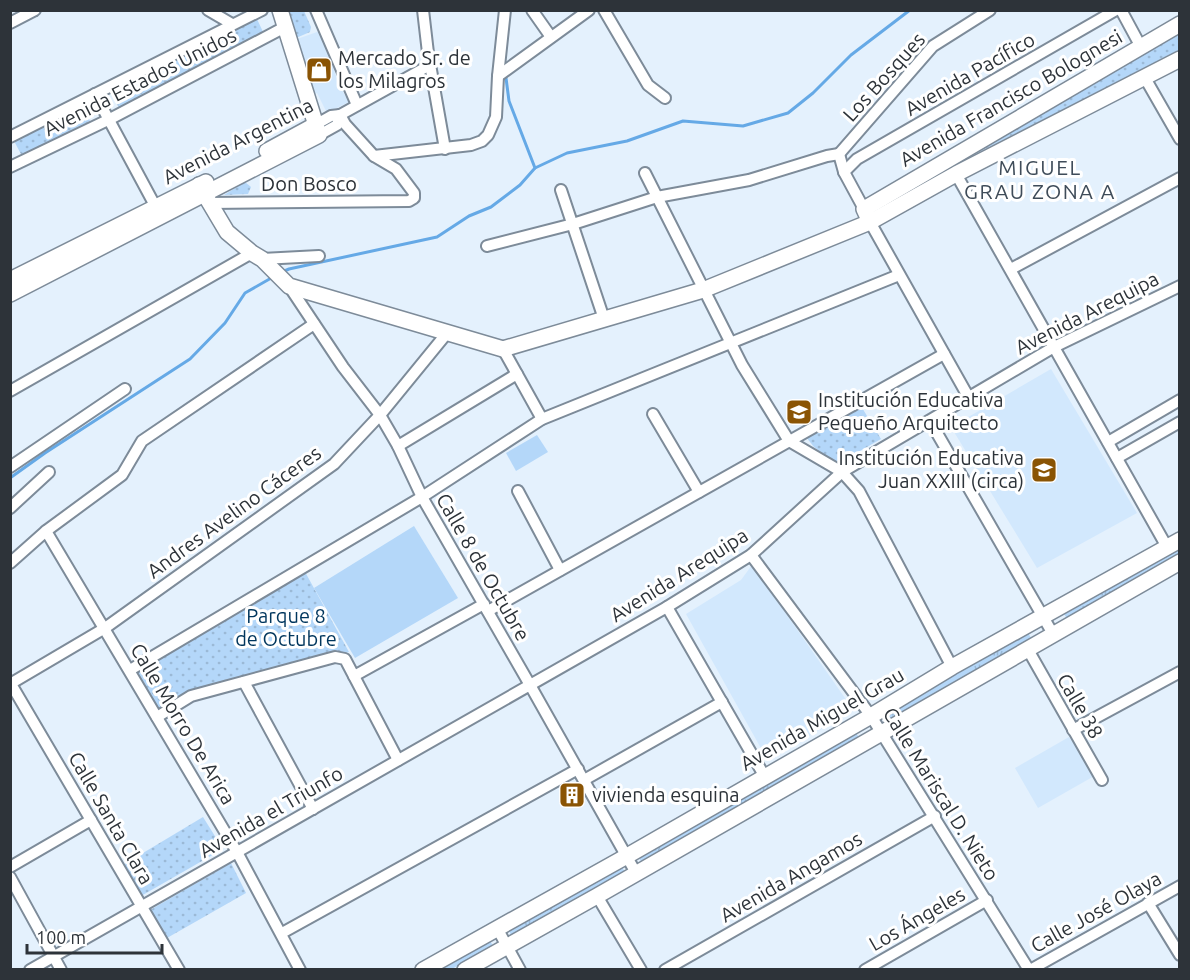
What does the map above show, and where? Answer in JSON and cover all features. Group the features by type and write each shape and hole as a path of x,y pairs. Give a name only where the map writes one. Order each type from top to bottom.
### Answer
{"street":[{"path":"10,23 35,10"},
{"name":"Avenida Estados Unidos","path":"10,137 262,10"},
{"path":"280,10 317,130"},
{"path":"316,10 357,105"},
{"path":"423,10 445,149"},
{"path":"340,115 345,124 374,156 445,149 483,141 496,117 505,10"},
{"path":"532,10 551,37"},
{"path":"499,75 589,10"},
{"path":"604,10 648,85 665,98"},
{"name":"Los Bosques","path":"839,154 933,46 990,10"},
{"name":"Avenida Pacífico","path":"844,172 857,159 1116,10"},
{"path":"1121,10 1141,47"},
{"path":"209,11 232,24"},
{"path":"209,11 215,34"},
{"name":"Avenida Francisco Bolognesi","path":"867,216 1179,24"},
{"name":"Avenida Estados Unidos","path":"11,165 110,119 285,27"},
{"name":"Avenida Francisco Bolognesi","path":"503,349 703,290 956,174 1179,59"},
{"name":"Avenida Argentina","path":"10,280 204,194 317,130 332,116 340,115 430,65"},
{"path":"1145,78 1179,139"},
{"path":"95,94 159,212"},
{"path":"299,140 307,97"},
{"path":"487,246 573,224 657,197 748,180 839,154 844,172 867,216 969,398"},
{"name":"Don Bosco","path":"204,194 409,201 414,198 414,193 396,169 374,156"},
{"path":"645,173 742,365 789,441 842,472 859,491 952,667"},
{"path":"956,174 1117,458 1173,543"},
{"path":"1011,269 1179,178"},
{"path":"561,190 604,319"},
{"path":"204,194 227,232 262,259 289,286 503,349 542,419"},
{"name":"Avenida Argentina","path":"10,294 159,212"},
{"path":"10,391 262,259 319,256"},
{"path":"130,670 422,497 542,419 899,275"},
{"name":"Calle 8 de Octubre","path":"289,286 380,415 398,446 422,497 636,873"},
{"name":"Avenida Arequipa","path":"530,685 668,607 751,555 842,472 1054,347 1179,286"},
{"path":"10,563 46,531 122,475 142,441 314,324"},
{"name":"Andres Avelino Cáceres","path":"11,684 105,628 334,464 380,415 447,333"},
{"path":"354,676 560,570 944,354"},
{"path":"398,446 517,374"},
{"path":"10,467 125,389"},
{"path":"1108,442 1179,400"},
{"path":"653,414 699,492"},
{"path":"930,421 1053,634"},
{"path":"1117,458 1179,422"},
{"path":"10,508 49,472"},
{"path":"518,491 560,570"},
{"name":"Calle Morro De Arica","path":"46,531 237,852 300,969"},
{"name":"Avenida Miguel Grau","path":"423,969 627,856 952,667 1173,543"},
{"name":"Calle Mariscal D. Nieto","path":"751,555 871,716 1030,969"},
{"name":"Avenida Miguel Grau","path":"465,969 597,896 1179,562"},
{"path":"668,607 765,777"},
{"name":"Calle 38","path":"1027,648 1102,780"},
{"path":"157,717 191,696 335,657 345,659 398,760"},
{"path":"1073,730 1179,672"},
{"path":"243,682 313,808"},
{"name":"Calle Santa Clara","path":"11,684 179,969"},
{"name":"Avenida el Triunfo","path":"30,969 530,685"},
{"path":"584,780 722,702"},
{"path":"282,933 578,769"},
{"name":"Avenida Angamos","path":"665,969 935,816"},
{"path":"10,867 91,820"},
{"path":"10,877 61,969"},
{"name":"Calle José Olaya","path":"1030,969 1179,886"},
{"path":"597,896 641,969"},
{"name":"Los Ángeles","path":"865,969 987,900"},
{"path":"1148,903 1179,955"},
{"path":"497,928 520,969"}],"shaded area":[{"name":"Mercado Sr. de los Milagros","path":"320,31 340,87 349,102 327,113 317,93 311,95 297,39"},
{"name":"Institución Educativa Juan XXIII (circa)","path":"1051,369 1137,513 1037,568 951,427"},
{"path":"752,565 854,711 767,759 686,614 741,580"},
{"path":"1069,737 1096,775 1038,808 1015,768"}],"green space":[{"path":"287,11 304,11 311,27 310,32 296,38"},
{"path":"257,19 264,34 119,108 112,94"},
{"path":"1179,31 1179,50 876,205"},
{"path":"83,106 90,121 22,156 14,141"},
{"path":"245,182 251,187 248,194 224,195"},
{"path":"861,406 881,439 837,464 814,447 806,437"},
{"path":"537,435 548,452 516,471 506,453"},
{"path":"414,526 458,598 355,658 314,588"},
{"path":"1179,544 1179,557 1068,620 1062,611"},
{"name":"Parque 8 de Octubre","path":"304,570 349,652 192,695 157,710 135,674 136,669"},
{"path":"1026,629 1031,638 888,722 882,713"},
{"path":"854,729 859,738 642,863 637,855"},
{"path":"203,817 223,849 141,896 123,865"},
{"path":"231,863 246,893 167,938 150,910"},
{"path":"620,864 625,872 512,937 508,929"},
{"path":"488,937 493,946 452,969 430,970"}],"waterway":[{"path":"282,272 437,237 469,216 491,207 520,185 535,168 567,153 627,141 683,121 743,126 788,113 813,93 851,55 910,10"},
{"path":"506,78 509,101 535,168"},
{"path":"10,478 190,359 225,323 245,293 273,277"}],"place":[{"name":"Mercado Sr. de los Milagros","path":"319,70"},
{"name":"Institución Educativa Pequeño Arquitecto","path":"799,412"},
{"name":"Institución Educativa Juan XXIII (circa)","path":"1044,470"},
{"name":"vivienda esquina","path":"572,795"}],"district":[{"name":"MIGUEL GRAU ZONA A","path":"1040,180"}]}
